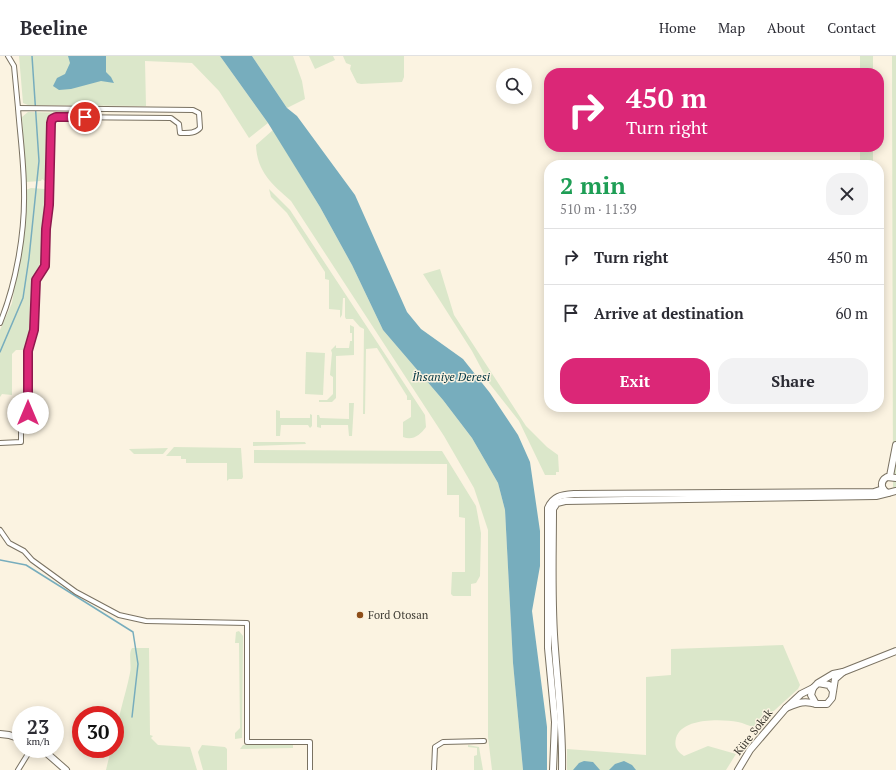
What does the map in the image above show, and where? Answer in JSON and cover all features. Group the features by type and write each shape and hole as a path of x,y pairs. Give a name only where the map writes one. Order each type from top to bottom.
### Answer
{"main road":[{"path":"891,492 883,480 893,477 896,445"},
{"path":"553,770 555,722 548,648 548,508 552,500 561,495 574,494 891,492"},
{"path":"562,770 562,726 555,648 552,582 553,509 557,503 572,500 876,496 891,492"},
{"path":"816,704 811,695 813,688 818,683 833,674 843,672 896,652"},
{"path":"786,708 806,701 824,705 830,702 835,679 843,672"},
{"path":"818,683 826,683 833,691"},
{"name":"Küre Sokak","path":"738,770 750,750 786,708 801,694 813,688"},
{"path":"0,731 12,733"},
{"path":"0,734 12,736"},
{"path":"47,758 61,770"},
{"path":"52,758 66,770"}],"street":[{"path":"0,323 10,300 20,246 24,191 14,66 8,56"},
{"path":"0,443 21,442 21,421 28,413 28,351 34,330 36,280 45,266 52,119 56,117 171,118 179,124 180,133 195,132 200,128 200,116 193,110 18,108"},
{"path":"0,530 9,543 24,551 32,560 76,592 119,615 146,620 247,623 247,742 310,742 310,770"},
{"path":"434,770 435,747 443,742 484,741"},
{"path":"18,770 25,758"}],"green space":[{"path":"19,56 220,56 268,123 249,138 219,91 192,63 145,61 146,106 28,105 23,103"},
{"path":"252,56 293,56 302,81 305,99 287,108"},
{"path":"309,56 333,56 335,60 315,69"},
{"path":"343,56 404,56 404,77 402,82 357,83 350,69 351,65 346,63"},
{"path":"860,56 873,56 873,68 860,68"},
{"path":"892,56 896,56 896,488 893,488"},
{"path":"28,112 75,113 52,115 46,124 45,181 42,179 41,181 26,182 22,117"},
{"path":"273,130 320,207 352,265 383,330 443,400 472,438 498,483 505,510 513,663 523,770 492,770 488,737 488,530 474,488 444,436 291,201 272,183 259,163 256,145"},
{"path":"860,152 873,152 873,160 860,160"},
{"path":"31,188 45,189 41,262 32,279 32,332 25,350 16,350 12,354 12,395 2,394 0,397 0,330 12,303 22,243 26,190"},
{"path":"269,189 290,210 425,415 426,427 413,438 403,437 403,422 411,417 411,400 407,400 407,396 377,348 366,349 365,414 363,414 364,329 360,327 353,319 346,319 345,298 343,298 342,315 340,318 340,310 329,309 329,280 325,279 325,272 287,213 271,197"},
{"path":"440,269 454,315 526,426 547,447 558,455 559,472 556,472 556,475 545,475 519,421 489,383 472,351 423,274"},
{"path":"350,325 354,327 354,355 336,356 336,398 332,402 319,402 319,400 327,400 333,394 333,377 330,375 331,350 336,345 336,348 349,348 350,341 352,341"},
{"path":"306,352 325,353 323,395 305,394"},
{"path":"349,403 354,403 352,436 349,436 348,425 321,425 321,428 317,427 317,415 319,415 320,418 349,419"},
{"path":"276,410 280,411 280,418 310,418 310,414 312,415 312,426 310,428 308,425 281,425 280,436 276,436"},
{"path":"253,442 305,442 306,444 253,446"},
{"path":"174,447 241,448 243,477 242,479 229,479 227,481 227,463 186,463 186,459 181,459 181,456 166,456"},
{"path":"168,448 163,454 134,454 129,449"},
{"path":"254,450 442,451 476,506 481,533 480,576 476,583 471,584 471,596 453,596 451,594 452,572 465,572 465,518 459,517 459,495 447,495 447,464 254,463"},
{"path":"239,631 243,636 242,738 235,739 235,733 240,728 239,643 235,643 236,632"},
{"path":"783,645 800,685 798,689 755,728 740,722 722,720 702,721 686,727 680,731 676,738 675,744 684,756 708,746 736,754 726,770 567,770 567,749 646,755 646,677 671,675 671,649"},
{"path":"132,648 149,648 150,735 153,736 151,738 158,745 190,747 197,770 106,770 109,758 124,758 124,706 122,706 130,673"},
{"path":"202,745 225,747 227,749 227,770 203,770 198,752"},
{"path":"243,745 293,745 293,748 240,749"},
{"path":"468,745 479,747 483,770 474,770 474,756 477,755 477,748 468,747"}],"water":[{"path":"68,56 106,56 106,72 114,83 101,81 71,89 59,90 53,86 57,78 65,74 70,63"},
{"name":"İhsaniye Deresi","path":"220,56 252,56 287,108 297,116 355,195 407,312 421,329 463,359 490,393 518,435 530,462 540,531 540,566 532,611 547,727 547,770 523,770 513,663 505,510 498,483 472,438 443,400 383,330 352,265 320,207 268,123"},
{"path":"584,761 593,762 600,770 573,770 579,763"},
{"path":"624,761 632,765 636,770 609,770 615,764"}],"waterway":[{"path":"0,352 23,298 29,258 39,161 32,56"},
{"path":"0,560 26,565 133,632 138,664 132,717"}],"place":[{"name":"Ford Otosan","path":"360,615"}],"route":[{"path":"28,413 28,351 33,339 34,330 35,287 36,280 45,266 46,229 49,205 51,123 52,119 56,117 85,117"}]}
